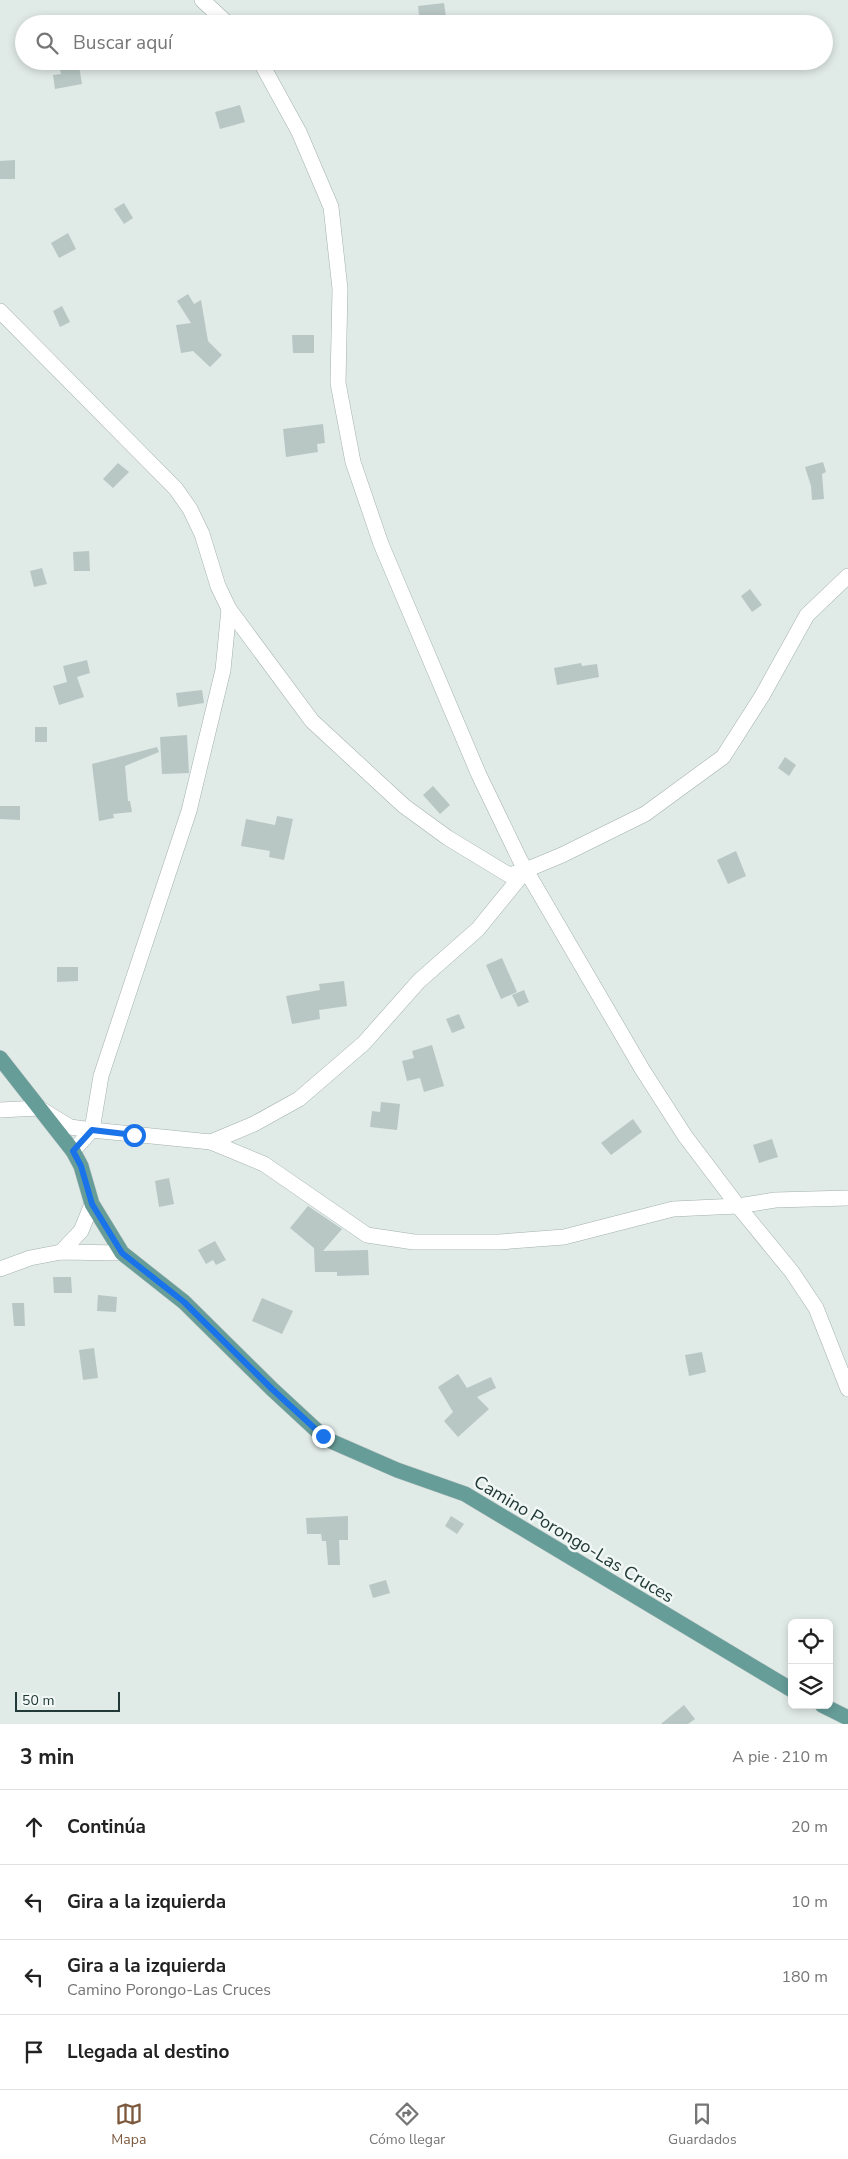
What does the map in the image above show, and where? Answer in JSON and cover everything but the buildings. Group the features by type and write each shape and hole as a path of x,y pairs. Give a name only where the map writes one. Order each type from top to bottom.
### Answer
{"main road":[{"name":"Camino Porongo-Las Cruces","path":"0,1058 73,1151 81,1166 92,1204 122,1253 184,1302 272,1389 326,1439 397,1470 465,1494 788,1688"},
{"path":"830,1709 848,1718"}],"street":[{"path":"202,0 218,15"},
{"path":"265,70 299,132 331,207 340,289 338,383 353,462 381,544 422,645 479,775 526,870 642,1069 685,1136 738,1206 792,1272 816,1308 848,1389"},
{"path":"0,311 176,489 190,509 202,534 218,586 229,609 312,721 404,806 448,838 509,875 562,855 645,814 723,757 762,696 807,615 848,576"},
{"path":"73,1151 92,1130 101,1076 189,811 223,670 229,609"},
{"path":"211,1142 254,1124 299,1099 364,1043 419,981 478,929 526,870"},
{"path":"0,1110 39,1108 70,1127 211,1142 264,1164 367,1235 414,1242 499,1242 564,1237 673,1209 738,1206 775,1200 848,1198"},
{"path":"62,1252 81,1231 92,1204"},
{"path":"0,1269 30,1258 62,1252 122,1253"}],"route":[{"path":"134,1135 92,1130 73,1151 81,1166 92,1204 122,1253 184,1302 272,1389 323,1436"}]}
